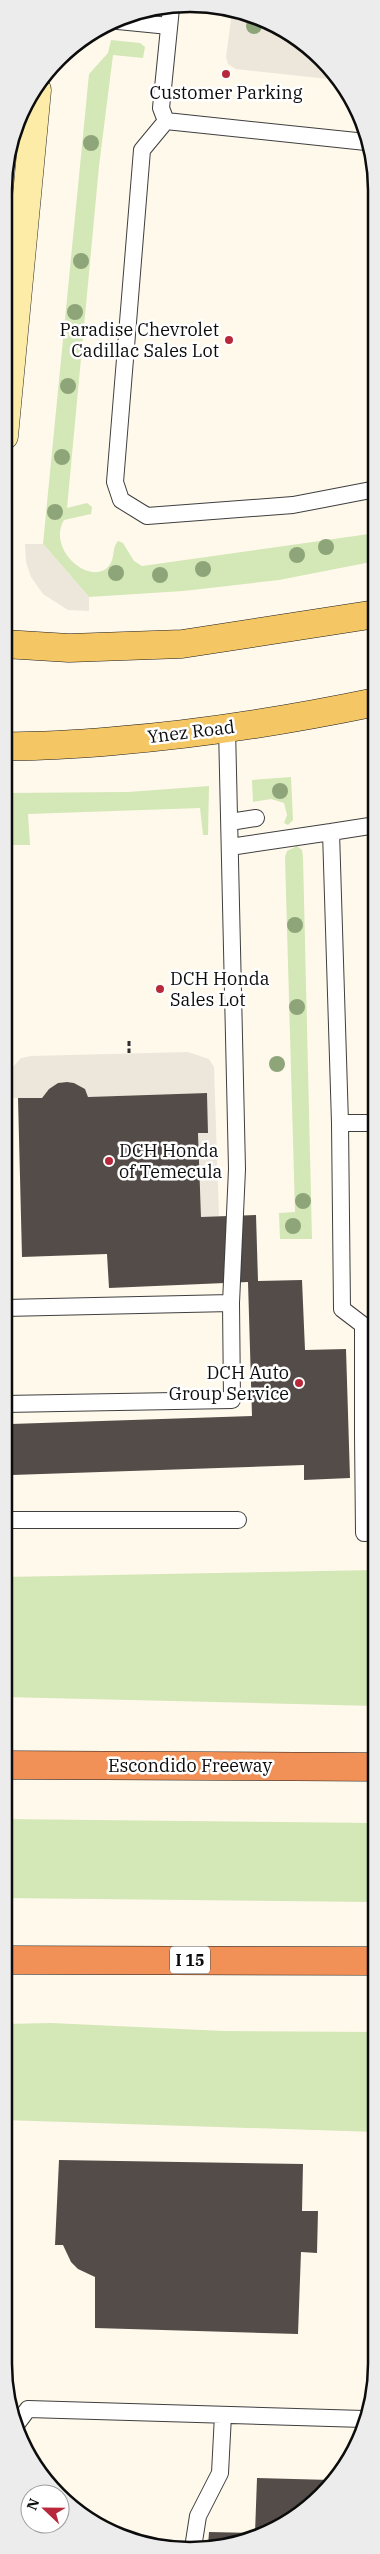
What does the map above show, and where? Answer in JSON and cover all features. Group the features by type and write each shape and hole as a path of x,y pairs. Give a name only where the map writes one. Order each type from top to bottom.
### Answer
{"highway":[{"name":"Escondido Freeway","path":"12,1765 368,1767"},
{"name":"I 15","path":"12,1960 368,1962"}],"main road":[{"path":"12,352 36,101"},
{"path":"12,644 69,648 182,644 368,615"},
{"name":"Ynez Road","path":"12,746 56,746 168,736 304,717 368,704"}],"lane":[{"path":"166,121 160,108 170,14"},
{"path":"134,22 169,26"},
{"path":"166,121 360,141"},
{"path":"166,121 142,150 115,482 121,500 147,516 293,505 368,490"},
{"path":"12,1404 232,1400 231,1302 237,1169 228,728"},
{"path":"230,822 294,836 368,826"},
{"path":"230,847 264,829"},
{"path":"331,832 340,1123 342,1308 364,1325 368,1398"},
{"path":"340,1123 368,1123"},
{"path":"12,1308 231,1302"},
{"path":"368,1467 364,1533 368,1533"},
{"path":"12,1520 238,1520"},
{"path":"21,2418 28,2409 359,2419"},
{"path":"194,2542 198,2516 208,2491 220,2473 224,2415"}],"path":[{"path":"128,1040 129,1053"}],"green space":[{"path":"111,40 140,43 145,47 143,58 113,55 99,166 67,508 87,503 92,507 91,514 64,520 60,531 61,542 65,552 80,568 89,572 99,572 110,565 118,541 123,543 134,561 142,566 368,534 368,563 279,580 183,591 89,597 43,544 89,74 108,53"},
{"path":"291,777 293,820 288,825 284,823 287,815 284,803 271,799 253,802 252,780"},
{"path":"209,786 208,835 203,835 200,808 28,814 30,845 12,845 12,793 128,792"},
{"path":"297,846 302,850 303,857 312,1239 280,1239 279,1213 295,1212 285,857 287,851"},
{"path":"368,1570 368,1706 12,1697 12,1577"},
{"path":"12,1819 368,1823 368,1902 12,1898"},
{"path":"51,2023 224,2031 368,2032 368,2132 12,2120 12,2024"}],"shaded area":[{"path":"231,18 258,26 289,42 316,64 328,79 236,69 228,64 226,57"},
{"path":"25,544 43,544 89,597 89,611 68,610 43,594 31,577 26,562"},
{"path":"188,1052 209,1059 214,1067 219,1217 201,1217 198,1133 208,1132 207,1093 88,1097 85,1089 74,1083 67,1082 58,1083 49,1089 42,1098 12,1098 12,1068 21,1058 31,1056"}],"building":[{"path":"58,1083 74,1083 85,1089 88,1097 207,1093 208,1133 198,1133 201,1217 256,1215 258,1281 302,1280 305,1350 346,1349 350,1478 304,1480 304,1465 12,1475 12,1424 252,1416 248,1282 109,1288 107,1254 22,1257 18,1098 42,1098 49,1089"},
{"path":"59,2160 303,2164 302,2211 318,2211 317,2253 301,2252 298,2334 95,2328 95,2277 78,2269 71,2262 63,2245 55,2245"},
{"path":"257,2478 324,2480 316,2490 289,2512 255,2529"},
{"path":"209,2532 244,2533 208,2540"}],"place":[{"name":"Customer Parking","path":"226,74"},
{"name":"Paradise Chevrolet Cadillac Sales Lot","path":"229,340"},
{"name":"DCH Honda Sales Lot","path":"160,989"},
{"name":"DCH Honda of Temecula","path":"109,1161"},
{"name":"DCH Auto Group Service","path":"299,1383"}]}
